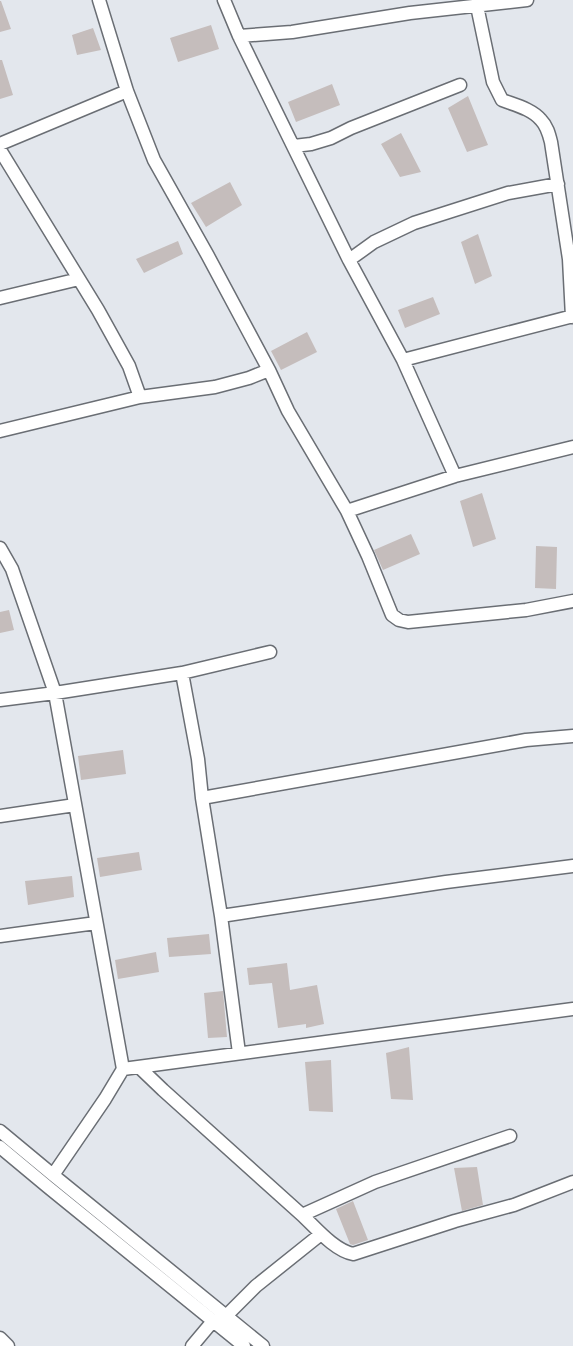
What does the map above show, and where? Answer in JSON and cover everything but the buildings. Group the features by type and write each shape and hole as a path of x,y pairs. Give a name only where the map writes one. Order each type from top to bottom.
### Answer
{"street":[{"path":"99,0 127,91 154,160 269,370 288,411 347,511 392,615 399,620 408,622 526,610 573,601"},
{"path":"224,0 239,36 349,260 403,360 455,476"},
{"path":"239,36 292,32 410,13 527,0"},
{"path":"403,360 572,317 569,259 548,129 541,119 526,109 502,100 493,82 477,6"},
{"path":"294,146 311,144 331,138 351,128 460,85"},
{"path":"0,144 127,91"},
{"path":"0,150 98,310 129,366 140,397"},
{"path":"349,260 374,242 414,223 508,193 558,184"},
{"path":"0,298 79,279"},
{"path":"0,431 140,397 215,387 249,378 269,370"},
{"path":"347,511 455,476 573,447"},
{"path":"0,548 6,570 55,693 123,1069 53,1176"},
{"path":"0,700 182,673 270,652"},
{"path":"182,673 198,759 239,1053"},
{"path":"202,798 526,740 573,736"},
{"path":"0,816 75,805"},
{"path":"220,916 446,882 573,866"},
{"path":"0,936 96,923"},
{"path":"123,1069 573,1008"},
{"path":"139,1067 322,1234 346,1252 353,1254 455,1221 514,1205 573,1182"},
{"path":"0,1131 264,1346"},
{"path":"302,1215 375,1182 510,1136"},
{"path":"0,1147 244,1346"},
{"path":"226,1316 256,1286 322,1234"},
{"path":"192,1346 213,1321"},
{"path":"0,1338 8,1346"}]}
